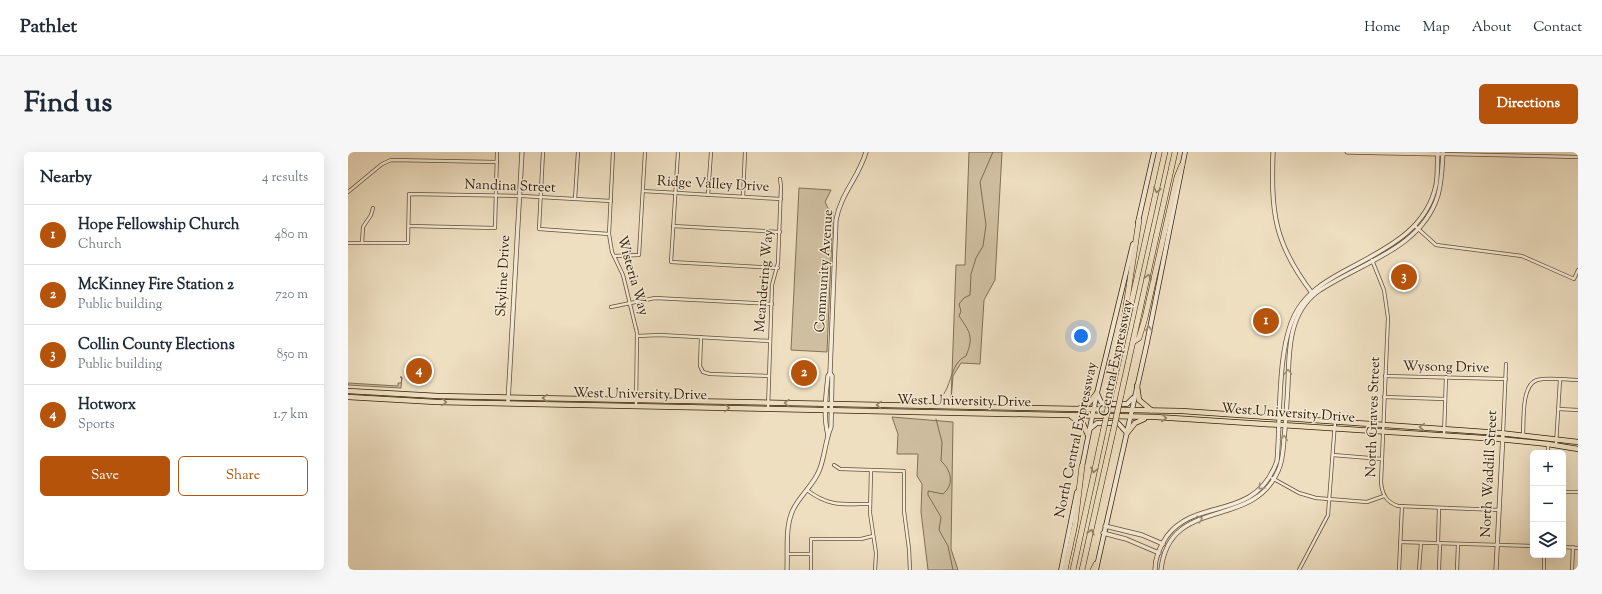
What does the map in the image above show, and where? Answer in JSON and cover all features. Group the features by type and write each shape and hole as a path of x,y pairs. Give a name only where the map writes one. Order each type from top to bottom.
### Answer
{"highway":[{"name":"Central Expressway","path":"1073,570 1165,152"},
{"name":"Central Expressway","path":"1082,570 1175,152"},
{"path":"1133,342 1138,338 1145,318 1177,177 1182,165"},
{"path":"1119,359 1139,220"},
{"path":"1137,386 1139,400 1152,410"},
{"name":"West University Drive","path":"348,391 636,406 1148,417 1502,439 1578,449"},
{"path":"1077,409 1089,404 1097,392"},
{"path":"365,398 400,398 405,394"},
{"path":"405,394 405,400"},
{"name":"West University Drive","path":"348,397 405,400 636,400 1152,410 1503,433 1578,442"},
{"path":"1030,408 1030,415"},
{"path":"1070,416 1083,424 1088,435"},
{"path":"1127,433 1137,422 1148,417"},
{"path":"1066,570 1075,524 1082,466"},
{"path":"1093,570 1096,567"}],"main road":[{"name":"North Central Expressway","path":"1061,570 1097,392 1154,152"},
{"path":"1096,567 1136,394 1185,152"},
{"path":"1097,392 1101,402 1112,404 1129,403 1136,394"},
{"path":"1088,435 1092,426 1099,422 1119,423 1127,433"}],"street":[{"path":"348,243 408,243 409,226 495,228 497,152"},
{"name":"Skyline Drive","path":"508,400 522,152"},
{"path":"543,152 539,229 609,234"},
{"path":"575,199 578,152"},
{"name":"Wisteria Way","path":"613,152 609,234 614,256 623,275 638,336 636,406"},
{"path":"614,256 639,255 645,152"},
{"path":"678,152 671,262 778,268"},
{"path":"708,195 711,152"},
{"path":"743,197 746,152"},
{"name":"Community Avenue","path":"787,570 789,526 792,512 819,473 831,427 828,376 830,373 836,220 843,196 863,162 866,152"},
{"path":"1273,152 1272,196 1278,232 1289,260 1313,293"},
{"path":"1347,152 1578,157"},
{"path":"1155,570 1158,553 1162,544 1172,530 1186,519 1248,498 1261,488 1270,477 1276,461 1287,332 1295,314 1313,293 1371,258 1401,238 1414,226 1424,214 1432,197 1437,175 1438,153"},
{"path":"1371,258 1400,244 1418,230 1427,218 1437,199 1441,180 1443,153"},
{"path":"348,192 382,164 391,160 497,162"},
{"name":"Meandering Way","path":"768,409 772,283 778,268 780,232 780,179"},
{"name":"Ridge Valley Drive","path":"643,191 781,199"},
{"name":"Nandina Street","path":"409,226 409,194 520,196 611,201"},
{"path":"362,243 363,227 371,215 373,208"},
{"path":"673,226 780,232"},
{"path":"1414,226 1436,245 1522,256 1574,279 1578,270"},
{"name":"North Graves Street","path":"1371,258 1382,281 1388,318 1381,482 1384,496 1390,503 1402,506"},
{"path":"1161,570 1164,555 1175,535 1188,524 1250,503 1262,494 1274,479 1282,459 1290,346 1297,320 1313,293"},
{"path":"611,307 630,302 658,298 772,304"},
{"path":"638,336 660,334 770,341"},
{"path":"701,337 700,366 703,372 710,374 769,376"},
{"path":"1285,346 1290,346"},
{"name":"North Waddill Street","path":"1496,570 1506,364"},
{"name":"Wysong Drive","path":"1385,376 1506,379"},
{"path":"1444,435 1446,378"},
{"path":"1523,435 1525,398 1528,387 1538,380 1578,380"},
{"path":"1556,445 1560,380"},
{"path":"1282,383 1286,385 1287,402"},
{"path":"1384,397 1445,399"},
{"path":"1559,410 1578,410"},
{"path":"1299,570 1326,521 1330,499 1335,422"},
{"path":"1548,444 1548,450"},
{"path":"1333,455 1382,459"},
{"path":"834,465 840,469 904,471 904,511 910,570"},
{"path":"871,470 870,504 876,570"},
{"path":"1270,477 1290,489 1307,496 1371,502 1384,496"},
{"path":"807,490 818,499 832,504 870,504"},
{"path":"1566,492 1578,492"},
{"path":"1399,570 1402,506 1499,510"},
{"path":"1439,508 1439,570"},
{"path":"1105,526 1142,535 1168,547"},
{"path":"1103,533 1139,544 1164,555"},
{"path":"1139,544 1142,535"},
{"path":"811,570 811,539 860,538 873,536"},
{"path":"1400,542 1530,546"},
{"path":"1419,570 1421,542"},
{"path":"1457,570 1458,544"},
{"path":"1566,547 1578,548"},
{"path":"1572,570 1573,547"},
{"path":"788,554 811,554"},
{"path":"1544,558 1544,570"}],"shaded area":[{"path":"969,152 1002,152 995,280 984,300 980,364 961,363 953,376 951,401 956,265 965,265"},
{"path":"799,188 831,190 825,202 828,208 833,212 827,352 791,350"},
{"path":"402,379 401,388 348,385 348,383 398,386 398,383 401,383"},
{"path":"892,417 953,422 951,549 958,570 928,570 921,512 922,484 917,476 918,454 897,454 898,434"}],"waterway":[{"path":"939,402 946,390 956,365 966,356 970,344 970,335 959,316 961,311 959,304 964,298 970,295 971,274 976,258 983,246 986,225 980,182 993,152"},
{"path":"936,419 942,442 941,461 949,473 950,482 947,490 943,494 928,491 928,495 941,517 939,530 948,546 953,570"}],"place":[{"name":"Collin County Elections","path":"1404,277"},
{"name":"Hope Fellowship Church","path":"1266,321"},
{"name":"Hotworx","path":"419,371"},
{"name":"McKinney Fire Station 2","path":"804,373"}]}
